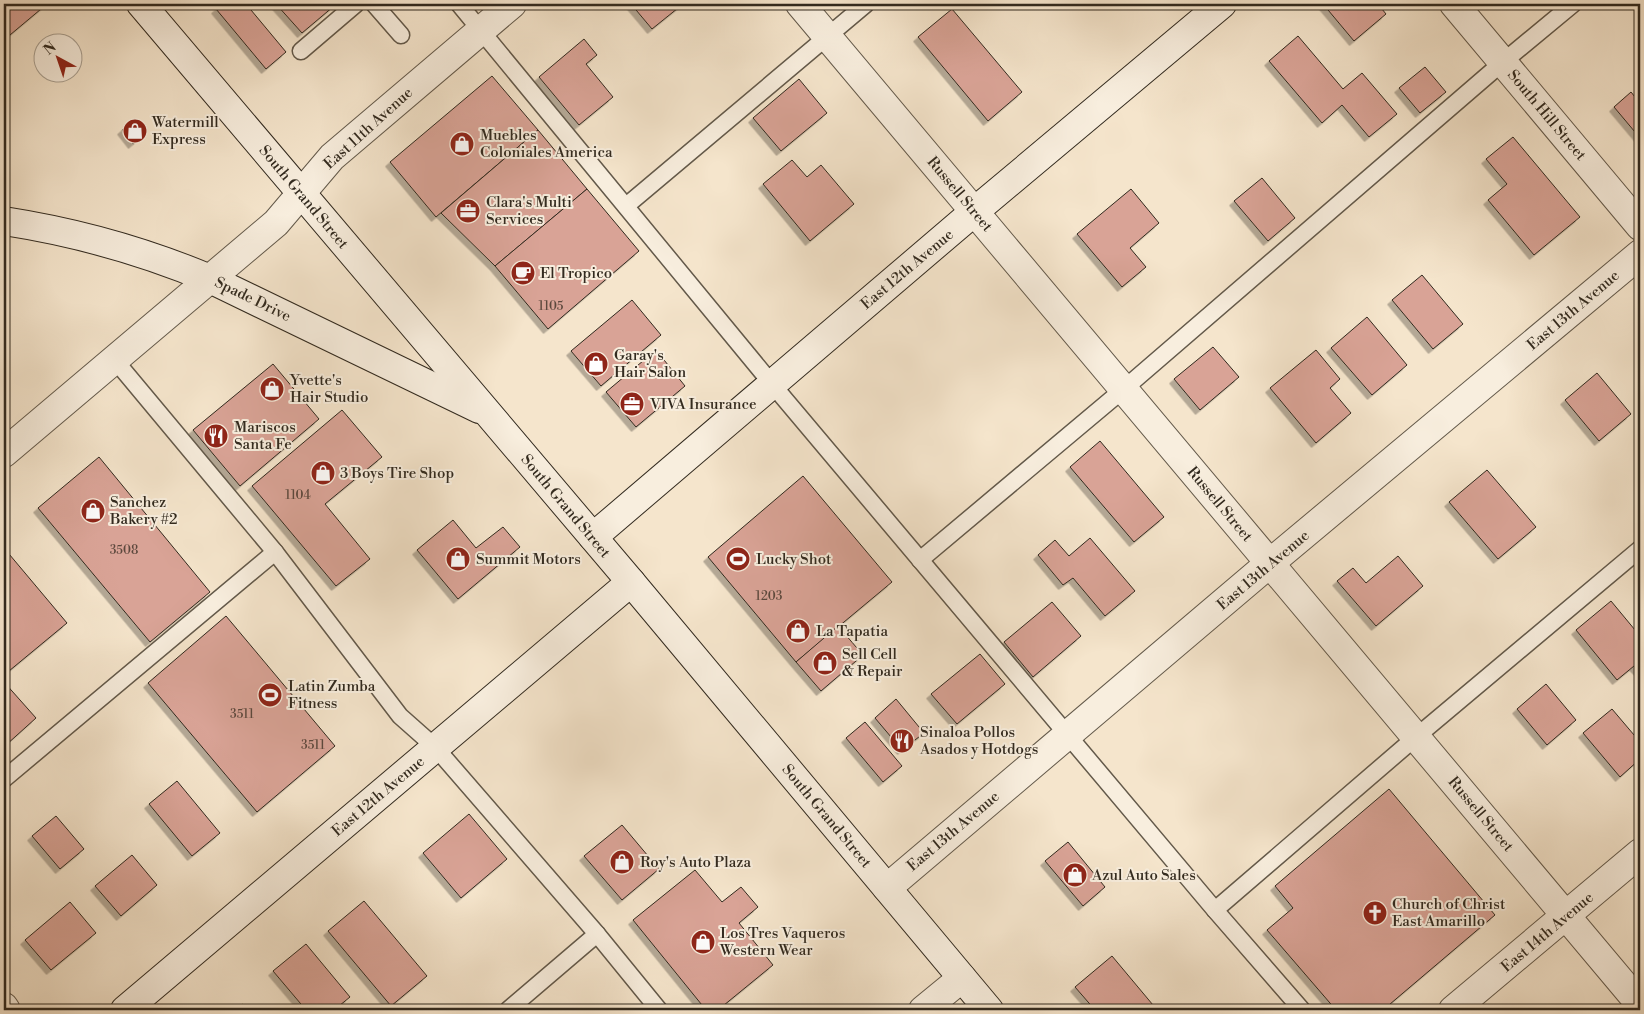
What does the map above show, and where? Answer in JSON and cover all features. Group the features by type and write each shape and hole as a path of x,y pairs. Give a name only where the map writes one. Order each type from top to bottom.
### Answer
{"street":[{"name":"South Grand Street","path":"141,4 631,582 989,1010"},
{"name":"East 11th Avenue","path":"4,453 276,224 332,156 512,4"},
{"name":"Russell Street","path":"800,4 1640,1004"},
{"name":"East 12th Avenue","path":"593,537 975,211 1222,4"},
{"name":"South Hill Street","path":"1454,4 1640,226"},
{"name":"Spade Drive","path":"4,221 61,231 136,251 174,264 210,279 489,414"},
{"name":"East 13th Avenue","path":"887,888 1270,563 1640,254"},
{"name":"East 12th Avenue","path":"125,1010 631,582"},
{"name":"East 14th Avenue","path":"1453,1010 1640,853"},
{"path":"923,1010 962,978"}],"lane":[{"path":"301,52 356,4"},
{"path":"374,4 401,35"},
{"path":"459,4 772,384 1215,910 1302,1010"},
{"path":"626,206 866,4"},
{"path":"920,560 1573,4"},
{"path":"114,359 275,552 400,716 435,746 660,1010"},
{"path":"1215,910 1416,737 1640,549"},
{"path":"4,779 275,552"},
{"path":"508,1010 597,934"}],"building":[{"path":"4,4 47,4 4,40"},
{"path":"222,4 246,4 286,52 266,69 216,9"},
{"path":"276,4 332,4 334,6 302,33"},
{"path":"631,4 683,4 652,29"},
{"path":"1323,4 1378,4 1386,14 1354,41"},
{"path":"952,9 1022,92 988,121 918,37"},
{"path":"1298,36 1343,89 1362,73 1397,114 1369,137 1342,105 1322,123 1269,61"},
{"path":"584,39 597,55 586,64 613,97 579,125 539,77"},
{"path":"1425,67 1446,92 1420,113 1399,88"},
{"path":"492,76 538,130 436,217 390,162"},
{"path":"799,79 827,113 781,151 753,118"},
{"path":"1631,92 1640,101 1640,138 1614,107"},
{"name":"Watermill Express","path":"135,119 147,132 133,144 122,130"},
{"path":"538,130 587,189 495,266 441,213"},
{"path":"1513,137 1580,217 1534,255 1488,200 1507,184 1486,159"},
{"path":"792,160 807,177 821,165 854,204 810,241 763,184"},
{"path":"1262,178 1295,218 1268,241 1234,201"},
{"path":"587,189 639,251 548,329 495,266"},
{"path":"1131,189 1159,223 1130,248 1146,267 1122,287 1077,234"},
{"path":"1422,275 1463,324 1433,349 1392,300"},
{"path":"632,300 661,335 601,386 571,351"},
{"path":"1367,317 1407,365 1372,395 1331,348"},
{"path":"1213,347 1239,377 1200,410 1174,379"},
{"path":"656,350 685,386 636,427 606,392"},
{"path":"1316,350 1340,379 1330,388 1351,413 1316,443 1270,388"},
{"path":"273,364 319,419 240,486 193,430"},
{"path":"1597,373 1631,414 1599,441 1565,400"},
{"path":"342,410 382,457 325,504 370,559 336,586 252,486"},
{"path":"1100,441 1164,517 1134,542 1070,467"},
{"path":"99,457 210,592 150,642 38,508"},
{"path":"1487,470 1536,527 1498,559 1449,502"},
{"path":"803,476 892,582 796,662 708,557"},
{"path":"453,520 476,548 503,527 520,547 458,599 417,550"},
{"path":"1090,538 1135,591 1105,616 1073,578 1063,585 1038,555 1055,540 1069,556"},
{"path":"4,548 67,623 9,671 4,666"},
{"path":"1398,556 1423,586 1376,626 1337,581 1353,568 1366,583"},
{"path":"1611,601 1640,636 1640,672 1634,666 1617,680 1576,630"},
{"path":"1052,602 1081,636 1033,677 1004,642"},
{"path":"226,616 335,746 257,812 148,683"},
{"path":"838,626 863,655 821,691 796,662"},
{"path":"980,654 1005,684 957,724 931,694"},
{"path":"4,682 36,718 6,745 4,743"},
{"path":"1546,684 1576,720 1547,745 1517,709"},
{"path":"896,699 924,733 902,750 875,718"},
{"path":"1612,709 1640,742 1640,759 1620,777 1583,733"},
{"path":"865,722 902,766 883,782 846,738"},
{"path":"177,781 220,833 192,856 149,804"},
{"path":"1389,789 1495,915 1383,1010 1336,1010 1267,930 1293,908 1275,886"},
{"path":"469,814 507,859 461,898 423,853"},
{"path":"56,816 84,849 60,869 32,836"},
{"path":"622,825 659,869 622,900 584,856"},
{"path":"1068,842 1105,887 1083,906 1045,861"},
{"path":"132,855 157,885 121,916 95,886"},
{"path":"695,870 722,902 741,887 758,907 739,923 773,965 718,1010 706,1010 633,920"},
{"path":"364,901 427,976 391,1006 328,931"},
{"path":"70,902 96,933 51,970 25,940"},
{"path":"306,944 350,997 334,1010 306,1010 273,971"},
{"path":"1112,956 1153,1005 1147,1010 1095,1010 1075,987"},
{"path":"243,1004 249,1010 235,1010"}],"place":[{"name":"Watermill Express","path":"135,131"},
{"name":"Muebles Coloniales America","path":"462,144"},
{"name":"Clara's Multi Services","path":"468,211"},
{"name":"El Tropico","path":"523,273"},
{"name":"Garay's Hair Salon","path":"596,364"},
{"name":"Yvette's Hair Studio","path":"272,389"},
{"name":"VIVA Insurance","path":"632,404"},
{"name":"Mariscos Santa Fe","path":"216,436"},
{"name":"3 Boys Tire Shop","path":"323,473"},
{"name":"Sanchez Bakery #2","path":"93,511"},
{"name":"Summit Motors","path":"458,559"},
{"name":"Lucky Shot","path":"738,559"},
{"name":"La Tapatia","path":"798,631"},
{"name":"Sell Cell & Repair","path":"825,663"},
{"name":"Latin Zumba Fitness","path":"270,695"},
{"name":"Sinaloa Pollos Asados y Hotdogs","path":"902,741"},
{"name":"Roy's Auto Plaza","path":"622,862"},
{"name":"Azul Auto Sales","path":"1075,875"},
{"name":"Church of Christ East Amarillo","path":"1375,913"},
{"name":"Los Tres Vaqueros Western Wear","path":"703,942"}]}
